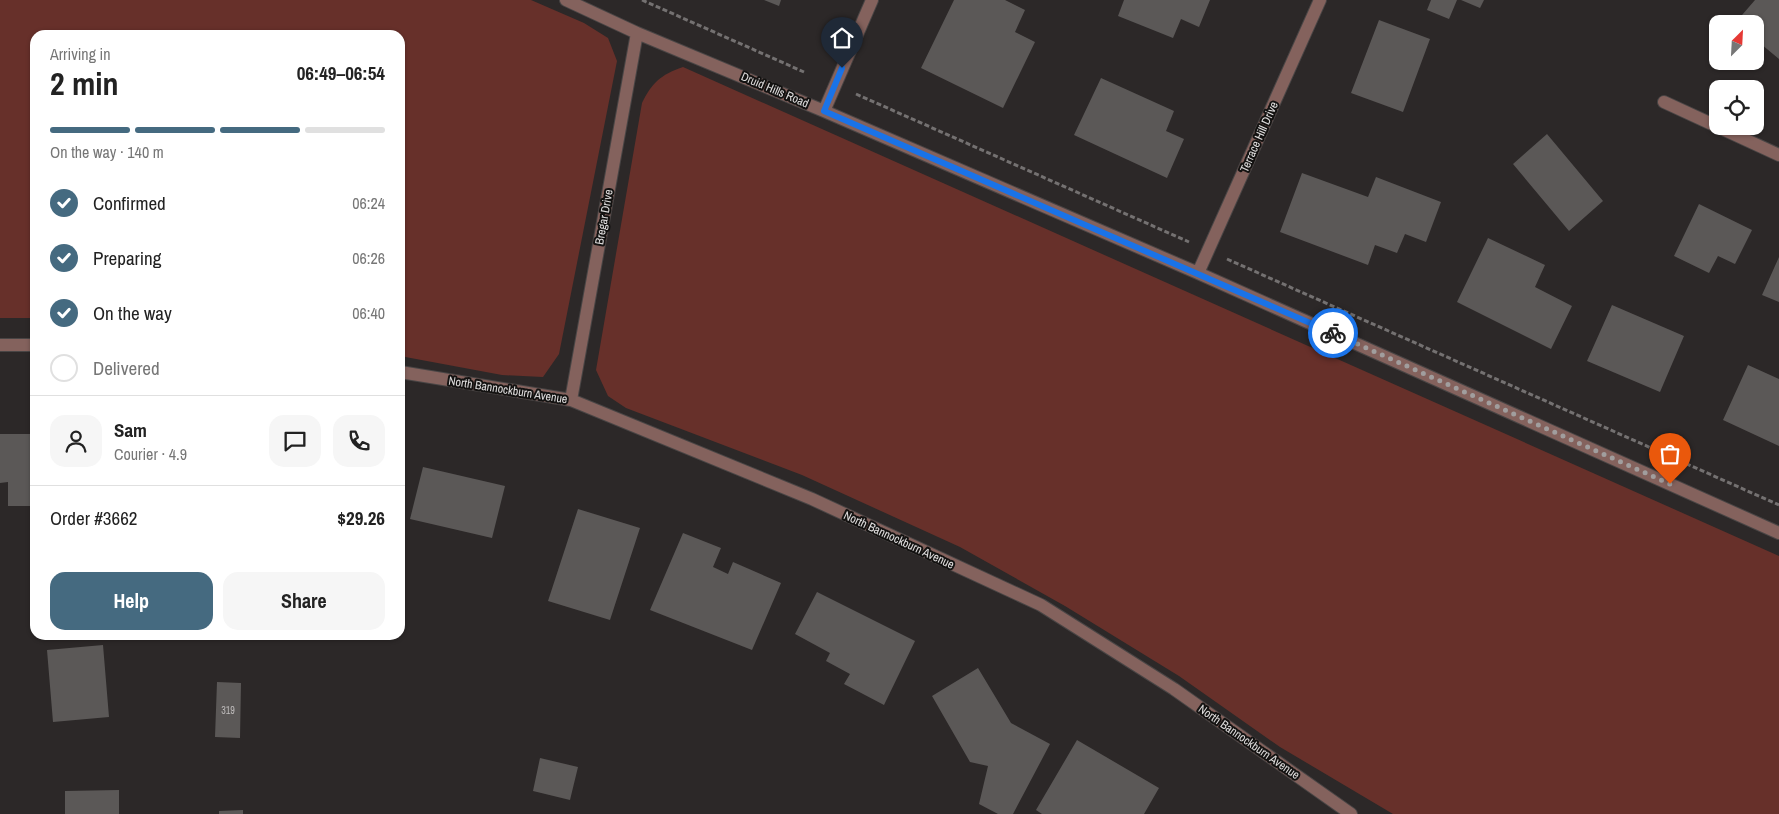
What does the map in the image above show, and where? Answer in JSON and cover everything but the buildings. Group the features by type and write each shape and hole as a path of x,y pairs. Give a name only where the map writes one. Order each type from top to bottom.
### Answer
{"street":[{"name":"Druid Hills Road","path":"566,0 637,33 824,111 1198,273 1779,533"},
{"path":"824,111 872,0"},
{"name":"Terrace Hill Drive","path":"1198,273 1320,0"},
{"name":"Bregar Drive","path":"571,400 637,33"},
{"path":"1664,102 1779,155"},
{"path":"0,345 30,345"},
{"name":"North Bannockburn Avenue","path":"405,373 571,400 812,499 1041,605 1174,689 1351,814"}],"path":[{"path":"642,0 804,72"},
{"path":"856,94 1779,505"}],"shaded area":[{"path":"0,0 531,0 584,23 608,38 617,61 559,354 543,377 502,375 405,357 405,30 30,30 30,318 0,318"},
{"path":"683,67 1779,556 1779,814 1393,814 1280,747 1179,676 1065,606 960,547 802,475 626,408 608,396 596,370 642,103 649,90 658,80 668,73"}],"way so far":[{"path":"1333,333 1670,484"}],"route":[{"path":"842,68 824,111 1333,333"}]}
